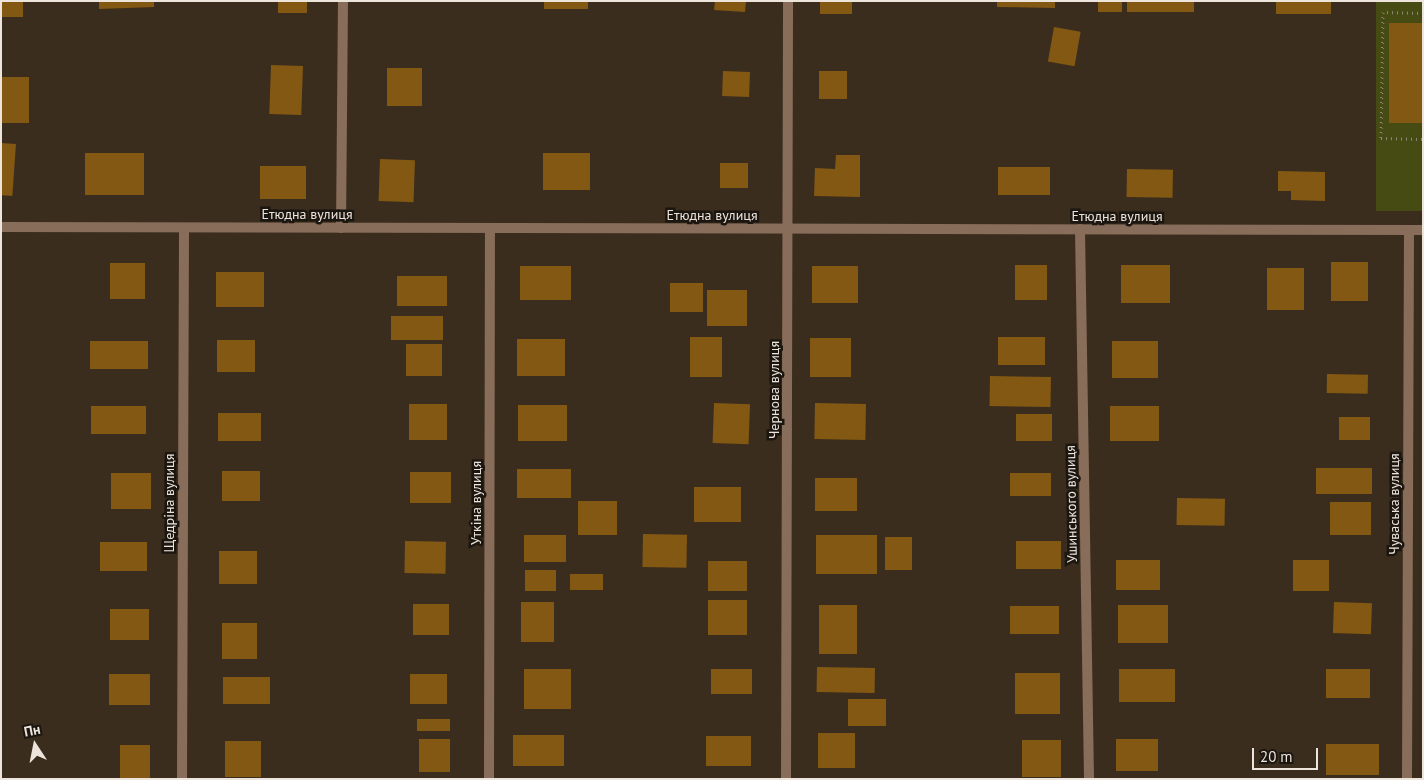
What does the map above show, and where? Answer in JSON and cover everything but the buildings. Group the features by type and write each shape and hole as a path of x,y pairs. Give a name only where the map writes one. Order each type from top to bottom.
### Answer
{"street":[{"path":"341,228 343,1"},
{"name":"Чернова вулиця","path":"786,779 788,1"},
{"name":"Етюдна вулиця","path":"1,227 1423,230"},
{"name":"Щедріна вулиця","path":"182,779 184,228"},
{"name":"Уткіна вулиця","path":"488,779 490,228"},
{"name":"Ушинського вулиця","path":"1080,229 1089,779"},
{"name":"Чуваська вулиця","path":"1407,779 1409,230"}],"path":[{"path":"1423,12 1383,12 1381,138 1423,139"}],"green space":[{"path":"1376,1 1423,1 1423,211 1376,211"}]}
